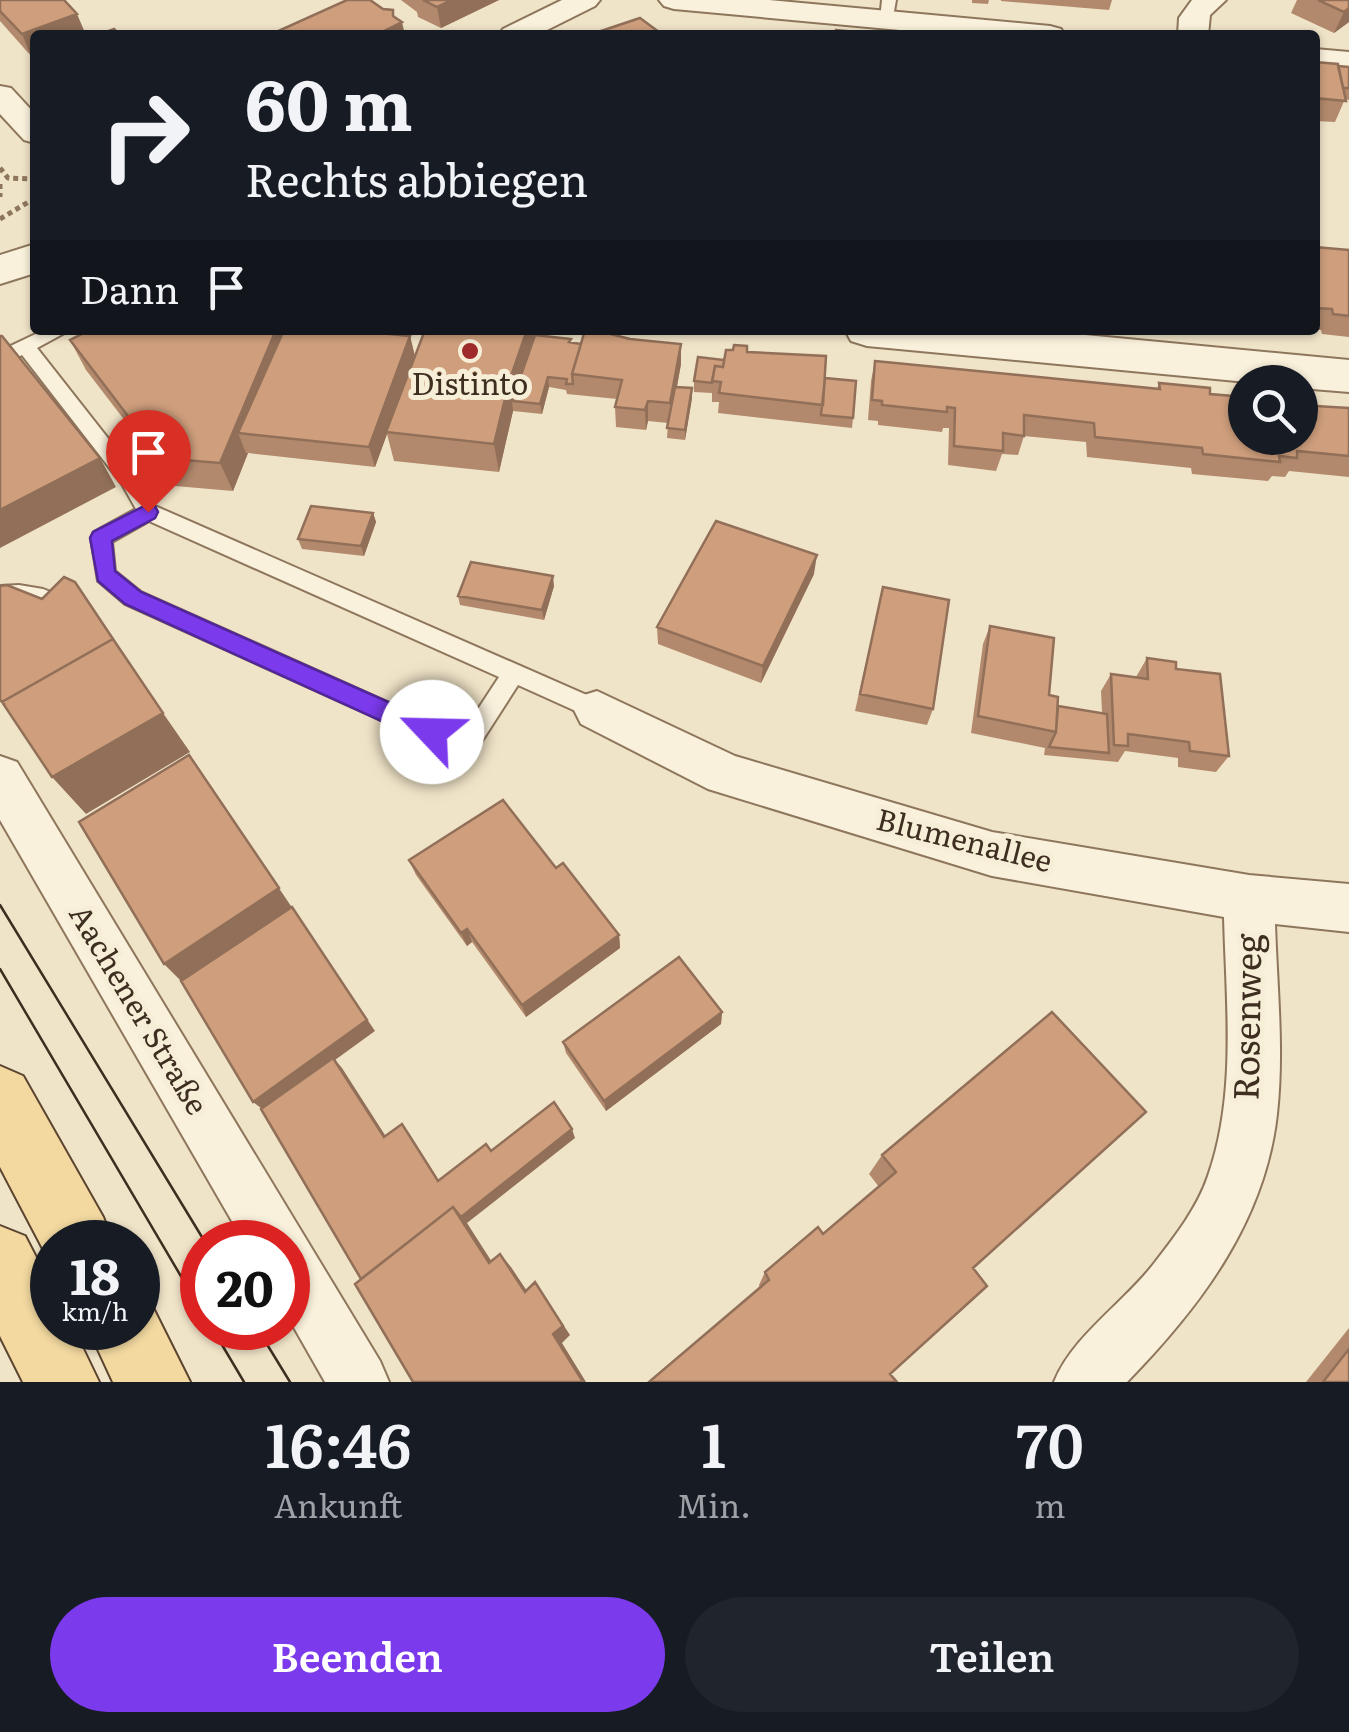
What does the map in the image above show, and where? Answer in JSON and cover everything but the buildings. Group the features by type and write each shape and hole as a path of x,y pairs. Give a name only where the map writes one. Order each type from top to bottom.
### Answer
{"main road":[{"path":"0,1099 66,1220"},
{"path":"0,1261 62,1382"},
{"path":"136,1350 153,1382"}],"street":[{"path":"524,30 586,0"},
{"path":"674,0 888,10 1018,30"},
{"path":"1192,30 1191,20 1197,9 1211,0"},
{"path":"1320,58 1349,61"},
{"path":"0,94 30,127"},
{"path":"0,240 30,236"},
{"path":"0,270 30,260"},
{"path":"919,335 1349,376"},
{"name":"Blumenallee","path":"598,710 725,774 992,854 1249,898 1349,908"},
{"name":"Aachener Straße","path":"0,778 263,1220"},
{"name":"Rosenweg","path":"1113,1372 1198,1254 1235,1180 1251,1096 1249,898"},
{"path":"310,1300 358,1382"}],"lane":[{"path":"0,358 50,335"},
{"path":"25,346 130,479 148,512 598,710"},
{"path":"148,512 101,538 105,574 133,598 465,748 518,676"},
{"path":"0,595 41,595 70,609"}],"path":[{"path":"0,168 8,178 30,179"},
{"path":"0,184 0,197"},
{"path":"0,219 30,201"}],"tram line":[{"path":"0,905 192,1220"},
{"path":"0,969 180,1275"},
{"path":"225,1350 244,1382"},
{"path":"270,1350 290,1382"}],"place":[{"name":"Distinto","path":"470,351"}],"route":[{"path":"148,512 101,538 105,574 133,598 432,732"}]}
